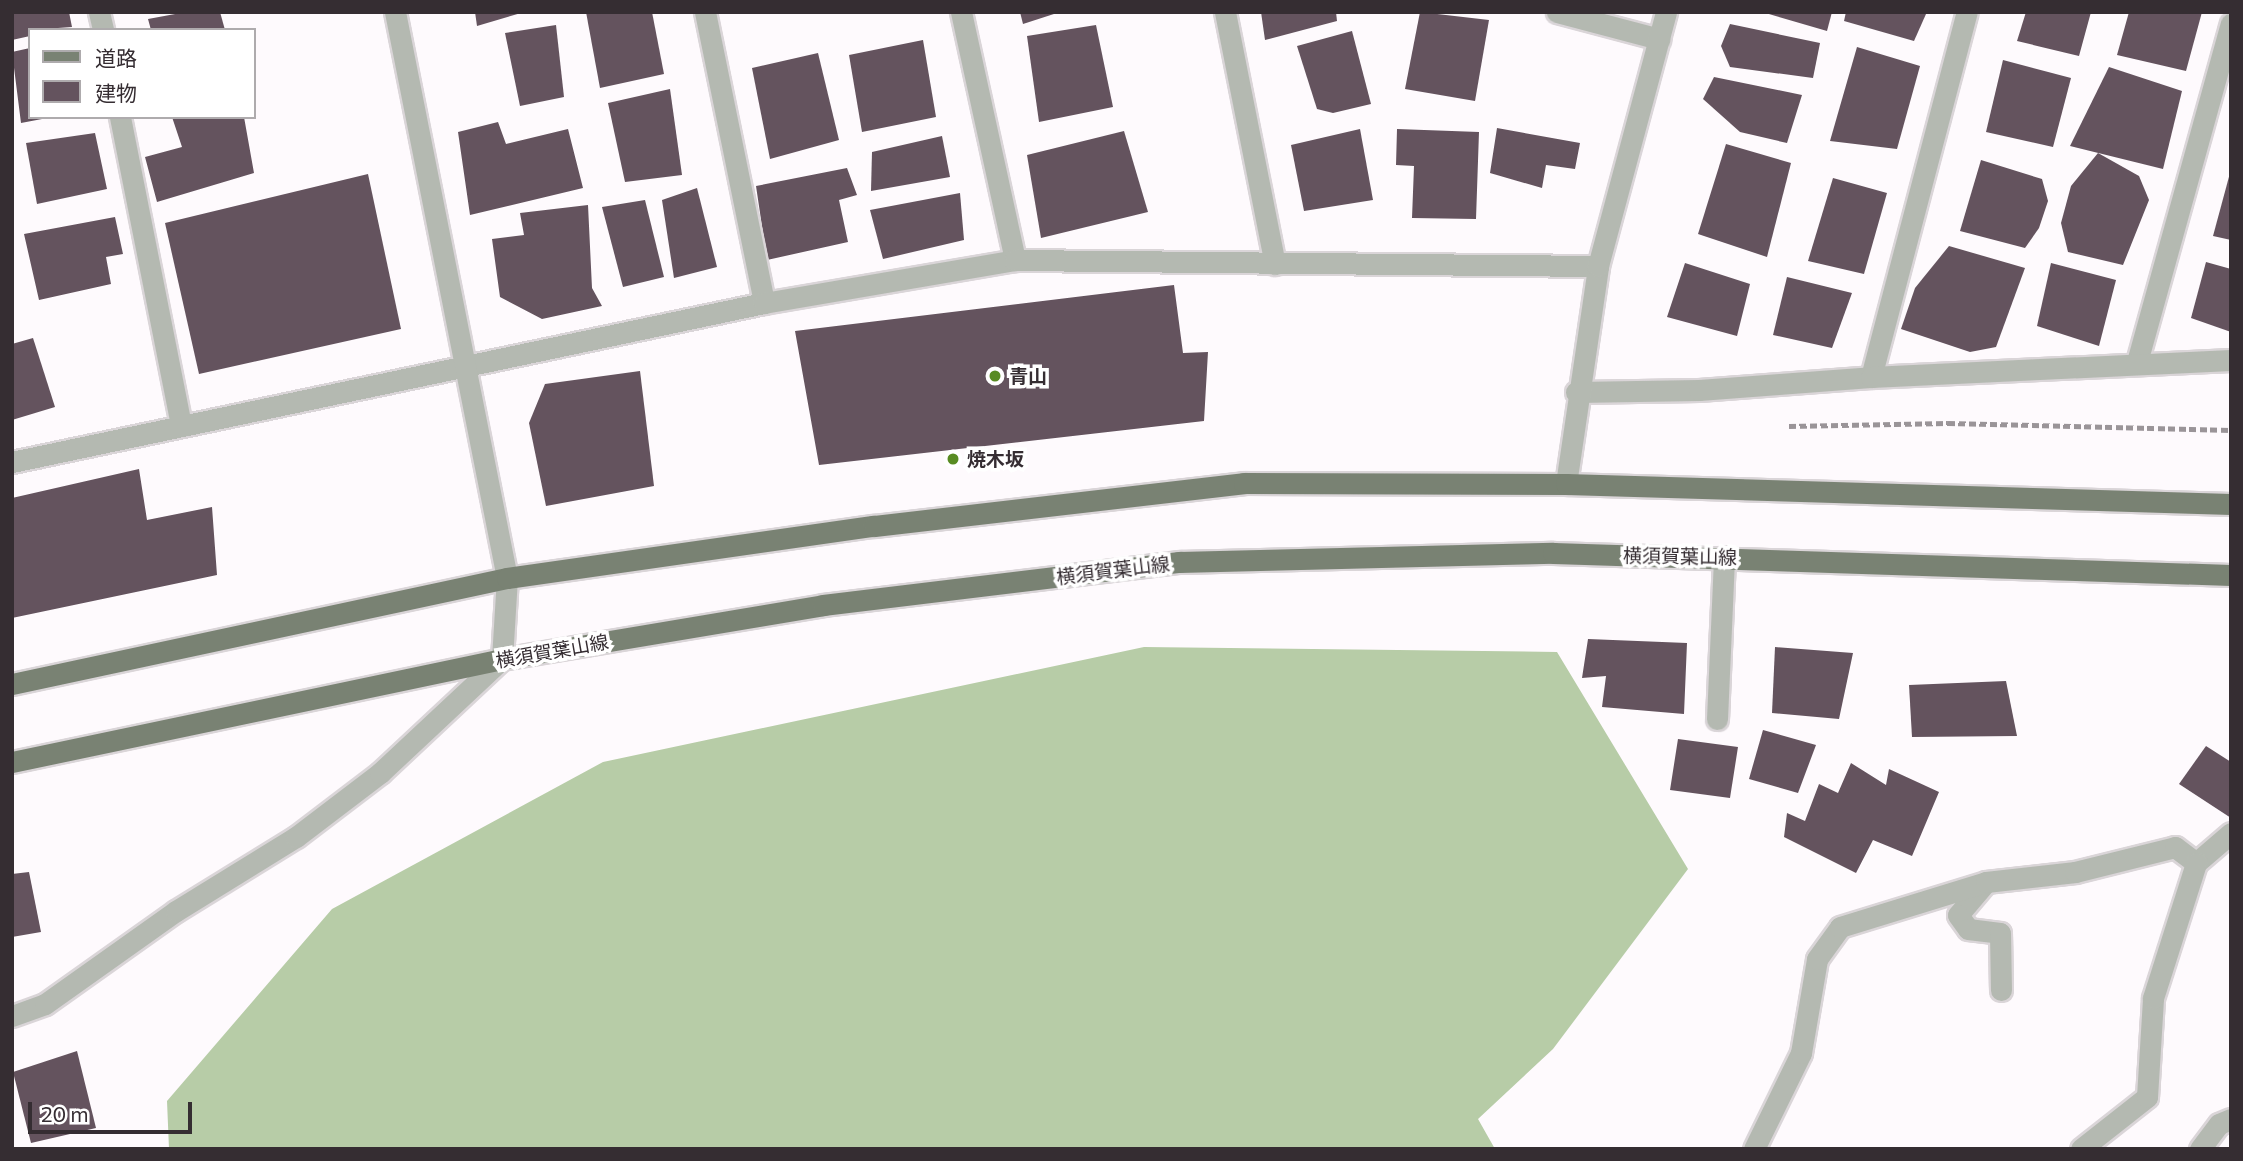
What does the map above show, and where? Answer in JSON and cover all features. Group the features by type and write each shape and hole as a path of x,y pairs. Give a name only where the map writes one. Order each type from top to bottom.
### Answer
{"main road":[{"path":"12,684 507,578 874,526 1244,482 1566,484 2231,504"},
{"name":"横須賀葉山線","path":"12,762 502,659 823,604 1179,562 1553,553 2231,575"}],"street":[{"path":"12,1016 45,1004 176,911 296,837 380,773 502,659 507,578 395,12"},
{"path":"705,12 764,303"},
{"path":"961,12 1015,260"},
{"path":"1225,12 1275,264"},
{"path":"1557,12 1659,38"},
{"path":"1566,484 1576,392 1598,266 1666,12"},
{"path":"1871,376 1967,12"},
{"path":"2137,362 2231,24"},
{"path":"120,119 181,426"},
{"path":"12,462 764,303 1015,260 1598,266"},
{"path":"1576,392 1699,390 1871,376 2137,362 2231,360"},
{"path":"1717,719 1724,557"},
{"path":"2081,1149 2147,1097 2153,998 2196,863 2231,833"},
{"path":"1754,1149 1801,1053 1817,959 1840,926 1986,882 2075,872 2175,847 2196,863"},
{"path":"1986,882 1958,915 1968,929 2000,933 2001,990"},
{"path":"2200,1149 2220,1124 2231,1119"}],"path":[{"path":"1785,426 1948,423 2231,430"}],"green space":[{"path":"1144,647 1557,652 1688,869 1553,1049 1478,1119 1495,1149 169,1149 167,1101 332,909 603,762"}],"building":[{"path":"12,12 69,12 72,27 28,28 28,36 12,40"},
{"path":"186,12 220,12 224,28 150,28 148,19"},
{"path":"475,12 521,12 521,13 477,26"},
{"path":"586,12 652,12 664,74 600,88"},
{"path":"1020,12 1057,12 1057,13 1023,24"},
{"path":"1261,12 1336,12 1337,21 1265,40"},
{"path":"1420,12 1489,20 1475,101 1405,89"},
{"path":"1762,12 1832,12 1827,31"},
{"path":"1846,12 1926,14 1914,41 1844,21"},
{"path":"2026,12 2091,12 2079,56 2017,41"},
{"path":"2129,12 2202,12 2186,71 2117,55"},
{"path":"1730,24 1820,43 1813,78 1730,67 1721,46"},
{"path":"556,25 564,97 520,106 505,33"},
{"path":"1096,25 1113,107 1039,122 1027,36"},
{"path":"1352,31 1371,104 1333,113 1317,109 1297,46"},
{"path":"923,40 936,117 862,132 849,55"},
{"path":"1857,47 1920,66 1897,149 1830,141"},
{"path":"28,48 28,119 42,119 21,123 12,52"},
{"path":"818,53 839,140 770,159 752,68"},
{"path":"2003,60 2071,78 2053,147 1986,132"},
{"path":"2109,67 2182,91 2163,169 2070,146"},
{"path":"1714,77 1802,95 1787,143 1740,132 1703,99"},
{"path":"670,89 682,175 625,182 608,103"},
{"path":"173,119 244,119 254,173 157,202 145,157 182,147"},
{"path":"498,122 506,144 568,129 583,188 470,215 458,132"},
{"path":"1497,128 1580,143 1575,169 1546,165 1542,188 1490,173"},
{"path":"1360,129 1373,200 1304,211 1291,145"},
{"path":"1397,129 1479,132 1476,219 1412,218 1414,166 1396,165"},
{"path":"1124,131 1148,212 1041,238 1027,155"},
{"path":"95,133 107,189 37,204 26,143"},
{"path":"942,136 950,177 871,191 872,152"},
{"path":"1726,144 1791,163 1767,257 1698,234"},
{"path":"2098,153 2139,176 2149,200 2123,265 2068,252 2061,223 2071,186"},
{"path":"1981,160 2042,179 2048,201 2039,228 2025,248 1960,231"},
{"path":"847,168 857,195 839,200 848,242 767,260 756,186"},
{"path":"2231,173 2231,240 2213,236"},
{"path":"368,174 401,329 199,374 165,223"},
{"path":"1833,178 1887,193 1864,274 1808,261"},
{"path":"697,188 717,267 674,278 662,200"},
{"path":"960,193 964,240 883,259 870,210"},
{"path":"645,200 664,277 623,287 602,207"},
{"path":"588,205 592,288 602,306 542,319 500,297 492,239 524,235 520,213"},
{"path":"115,217 123,254 106,257 111,284 39,300 24,234"},
{"path":"1949,246 2025,268 1996,347 1970,352 1901,329 1915,288"},
{"path":"2206,262 2231,269 2231,332 2191,318"},
{"path":"1685,263 1750,284 1737,336 1667,317"},
{"path":"2051,263 2116,280 2099,346 2037,326"},
{"path":"1787,277 1852,293 1832,348 1773,335"},
{"path":"1174,285 1183,353 1208,352 1204,421 819,465 795,331"},
{"path":"33,338 55,407 12,420 12,344"},
{"path":"640,371 654,486 546,506 529,423 545,384"},
{"path":"139,469 147,520 212,507 217,575 12,618 12,498"},
{"path":"1588,639 1687,643 1684,714 1602,707 1606,676 1582,678"},
{"path":"1775,647 1853,653 1839,719 1772,713"},
{"path":"2006,681 2017,736 1912,737 1909,685"},
{"path":"1763,730 1816,745 1798,793 1749,779"},
{"path":"1678,739 1738,747 1730,798 1670,790"},
{"path":"2206,746 2231,762 2231,818 2179,784"},
{"path":"1851,763 1886,785 1889,769 1939,792 1912,856 1873,840 1856,873 1784,837 1787,813 1805,821 1819,784 1838,793"},
{"path":"29,872 41,932 12,937 12,874"},
{"path":"77,1051 96,1128 31,1143 13,1072"}],"place":[{"name":"青山","path":"995,376"},
{"name":"焼木坂","path":"953,459"}]}
